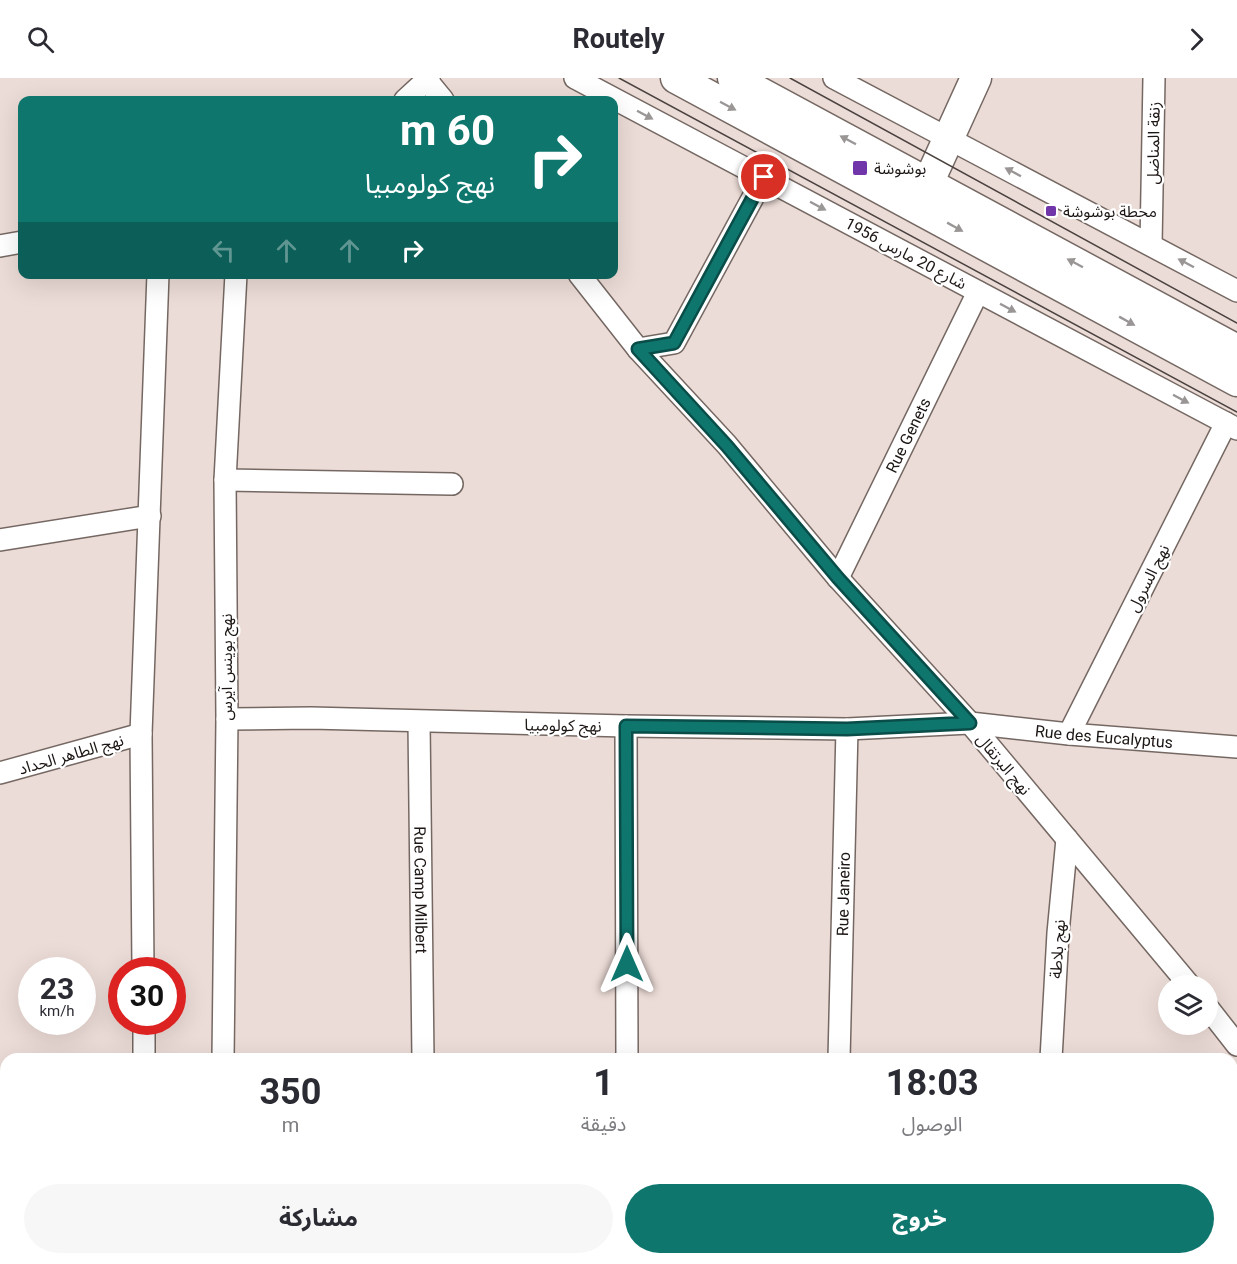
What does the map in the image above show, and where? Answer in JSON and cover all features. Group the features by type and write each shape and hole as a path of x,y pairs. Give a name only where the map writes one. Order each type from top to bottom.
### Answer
{"main road":[{"path":"676,78 923,195 1237,350"},
{"path":"732,78 923,195 1237,381"},
{"path":"923,195 976,78"}],"street":[{"name":"شارع 20 مارس 1956","path":"575,78 609,96"},
{"path":"834,78 1237,291"},
{"name":"زنقة المناضل","path":"1151,245 1154,78"},
{"path":"409,96 427,79 440,96"},
{"name":"شارع 20 مارس 1956","path":"618,101 1231,426"},
{"path":"638,349 674,343 764,177"},
{"path":"0,246 18,243"},
{"path":"143,957 141,734 159,279"},
{"name":"نهج بوينس آيرس","path":"223,1053 227,719 225,480 236,279"},
{"name":"نهج البرتقال","path":"583,279 638,349 727,446 838,578 970,723 1181,975"},
{"name":"Rue Genets","path":"838,578 978,292"},
{"name":"نهج السرول","path":"1069,734 1231,426"},
{"path":"225,480 452,484"},
{"path":"0,540 150,516"},
{"name":"نهج كولومبيا","path":"227,719 311,718 847,729 970,723"},
{"name":"Rue Camp Milbert","path":"419,722 423,1053"},
{"name":"Rue des Eucalyptus","path":"970,723 1069,734 1237,747"},
{"path":"626,726 627,1053"},
{"name":"Rue Janeiro","path":"839,1053 847,729"},
{"name":"نهج الطاهر الحداد","path":"0,773 141,734"},
{"name":"نهج بلاطة","path":"1051,1053 1058,933 1067,839"},
{"path":"1218,1021 1237,1045"},
{"path":"144,1035 144,1053"}],"tram line":[{"path":"619,78 1237,412"},
{"path":"790,78 1237,323"}],"place":[{"name":"بوشوشة","path":"860,168"},
{"name":"محطة بوشوشة","path":"1051,211"}],"route":[{"path":"627,964 626,726 847,729 970,723 838,578 727,446 638,349 674,343 764,177"}]}
